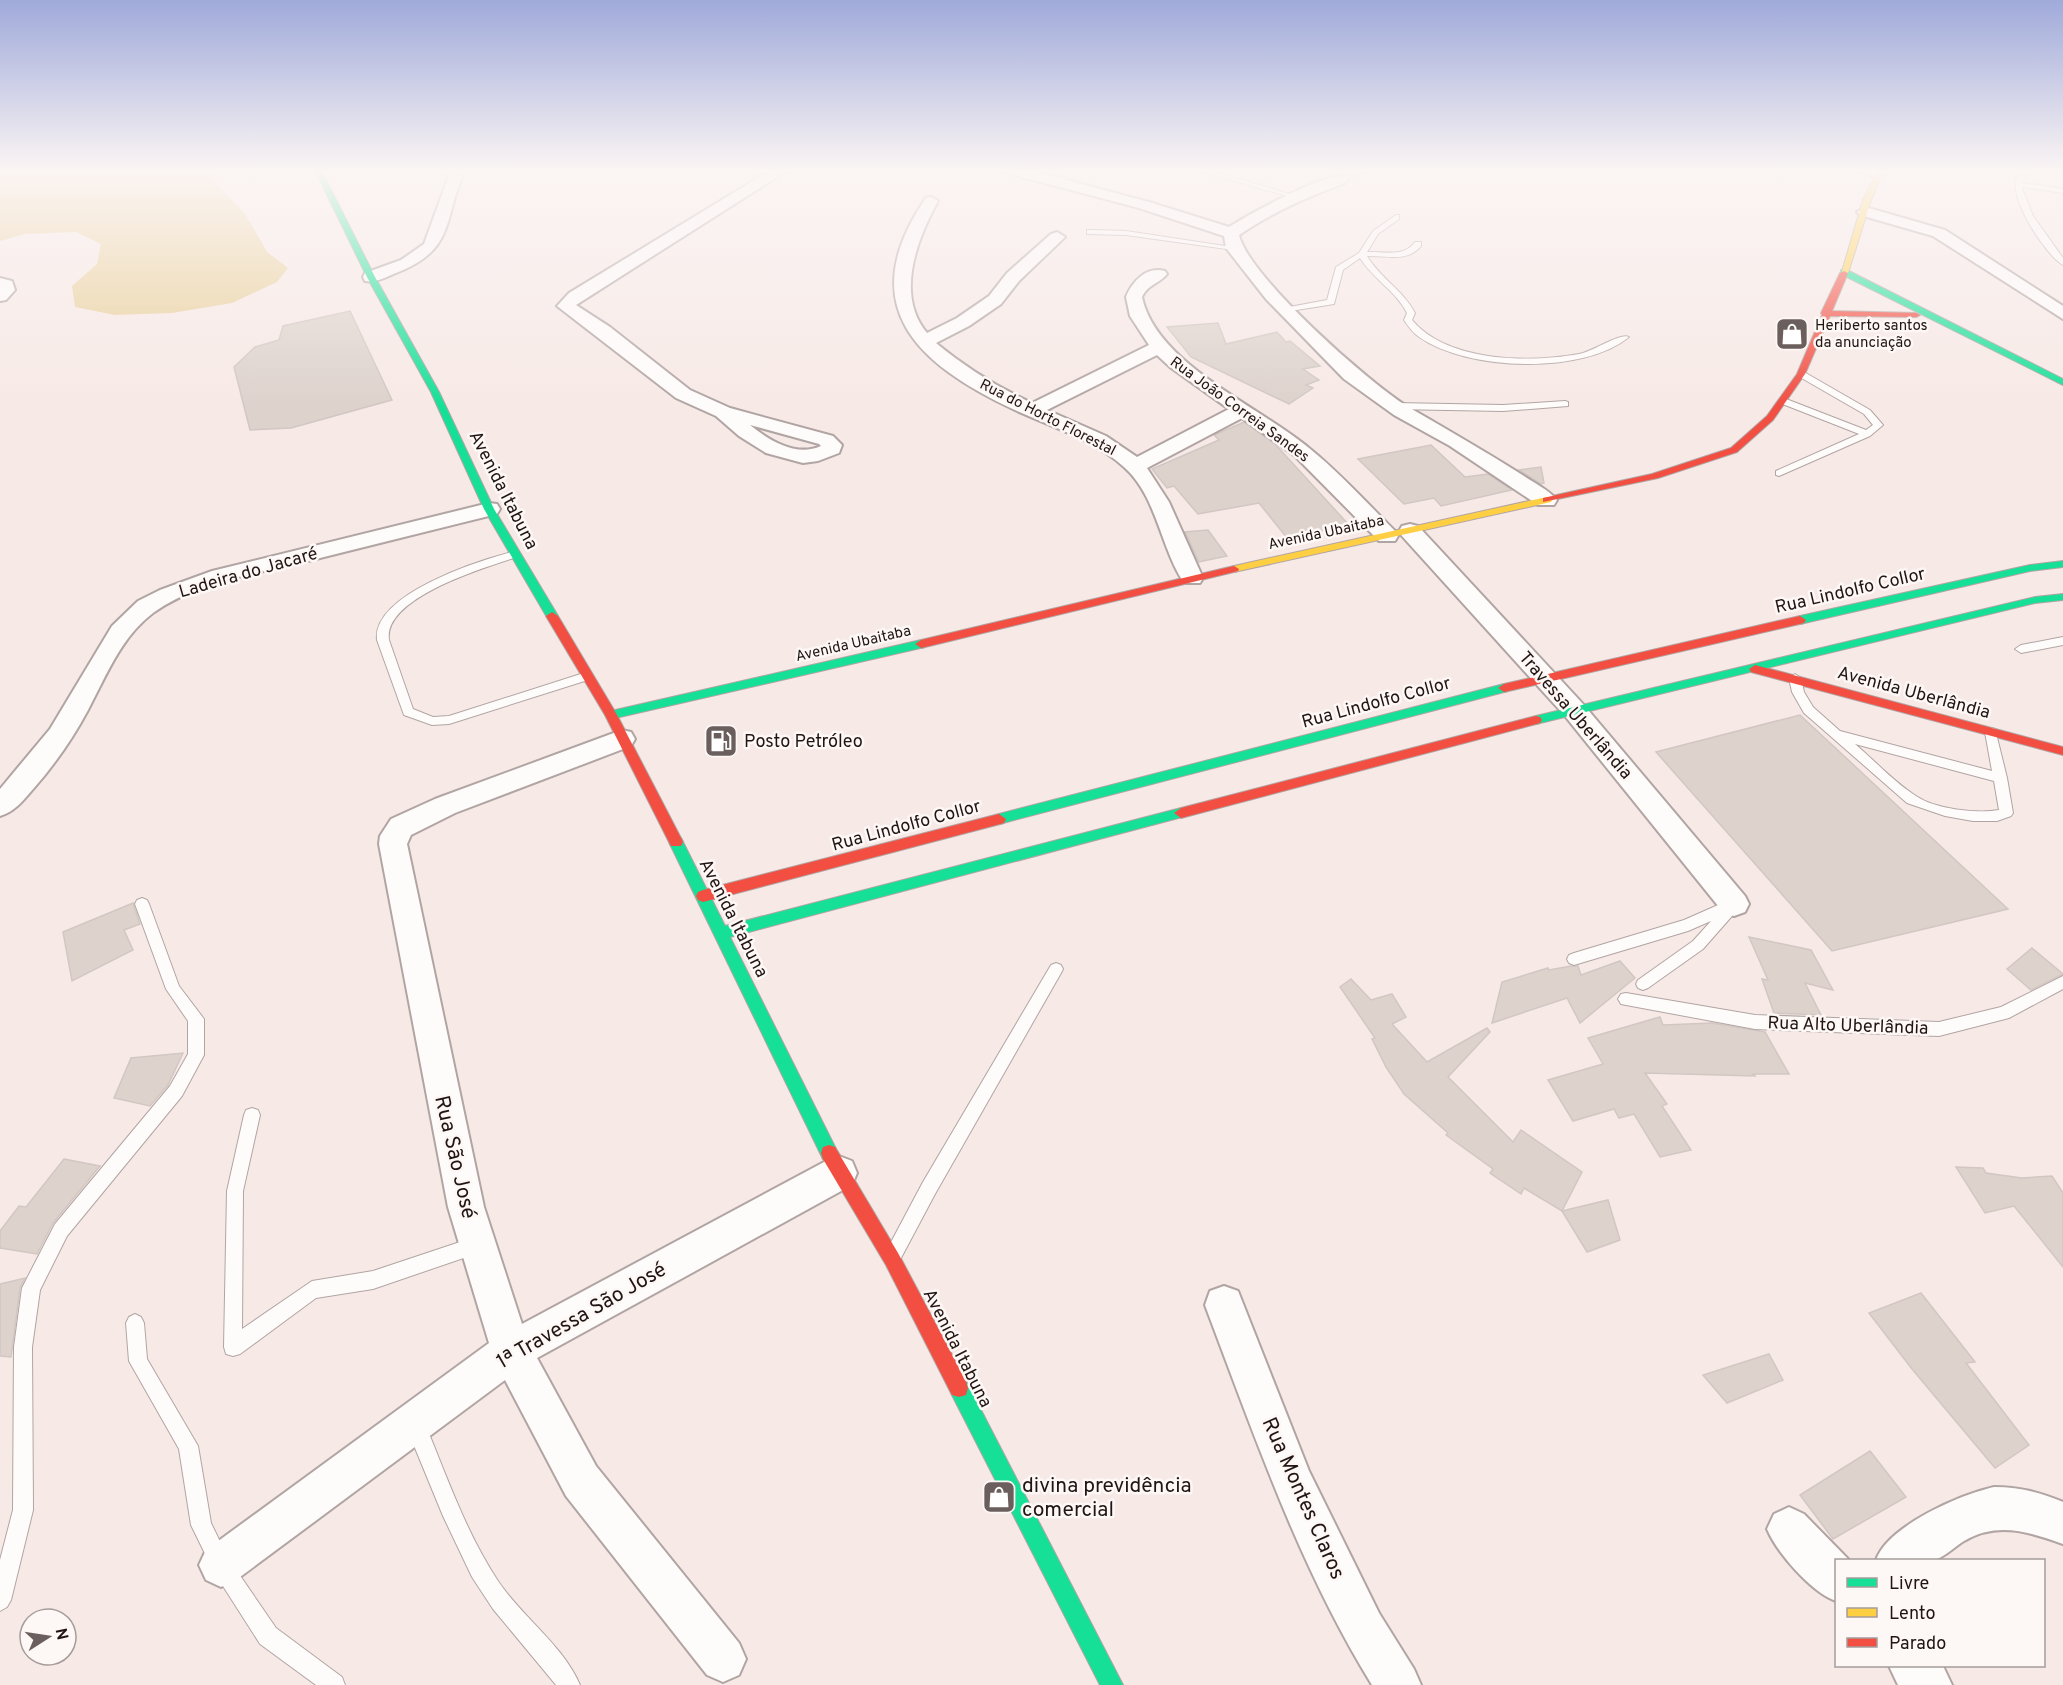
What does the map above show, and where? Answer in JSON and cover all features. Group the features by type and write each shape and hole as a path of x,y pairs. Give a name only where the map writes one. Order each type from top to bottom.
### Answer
{"main road":[{"name":"Avenida Itabuna","path":"357,249 435,392 489,509 617,727 722,933 838,1173 892,1259 1112,1685"},
{"name":"Avenida Ubaitaba","path":"617,727 851,661 1191,578 1655,476 1734,450 1770,418 1802,374 1852,249"},
{"path":"1844,272 2063,382"},
{"path":"1826,313 1873,312 1930,317"},
{"name":"Rua Lindolfo Collor","path":"703,896 1545,677 2030,568 2063,564"},
{"path":"722,933 1574,710 1755,669 2015,604 2063,597"},
{"name":"Avenida Uberlândia","path":"1755,669 2063,751"}],"street":[{"path":"371,277 420,255 427,249"},
{"path":"652,249 575,297 566,306 604,331 683,394 723,412 826,440 832,445 832,449 813,457 790,456 744,432 723,412"},
{"name":"Rua do Horto Florestal","path":"909,249 903,284 906,315 926,341 939,354 994,393 1100,442 1135,465 1151,488 1191,578"},
{"path":"926,341 963,322 995,300 1013,277 1045,249"},
{"path":"1239,249 1287,310 1351,375 1394,406 1457,442 1546,500"},
{"path":"1963,249 2063,314"},
{"name":"Rua João Correia Sandes","path":"1159,273 1140,284 1134,297 1140,316 1159,347 1176,363 1301,452 1399,533"},
{"path":"1032,410 1159,347"},
{"path":"1135,465 1243,410"},
{"name":"Ladeira do Jacaré","path":"0,806 20,787 66,727 117,637 132,619 147,607 186,589 241,571 489,509"},
{"name":"Travessa Uberlândia","path":"1399,533 1545,677 1733,906"},
{"name":"Rua São José","path":"617,727 401,827 394,836 438,1076 466,1207 510,1351 581,1481 723,1659"},
{"name":"1ª Travessa São José","path":"221,1565 510,1351 838,1173"},
{"name":"Rua Montes Claros","path":"1224,1305 1293,1483 1363,1629 1398,1685"},
{"path":"1899,1559 1961,1517 2001,1506 2048,1516 2063,1523"},
{"path":"1789,1529 1835,1578"},
{"path":"1914,1667 1929,1685"}],"lane":[{"path":"1362,254 1364,249"},
{"path":"1287,310 1331,302 1339,268 1362,254 1406,255 1415,249"},
{"path":"2051,249 2063,263"},
{"path":"1362,254 1376,274 1407,303 1411,313 1408,320 1420,336 1465,355 1513,360 1565,359 1600,351 1625,337"},
{"path":"1779,473 1867,434 1878,425 1873,417 1802,374"},
{"path":"1783,401 1867,434"},
{"path":"1394,406 1503,408 1565,404"},
{"path":"516,554 425,589 403,602 385,618 382,633 408,712 432,721 449,720 587,676"},
{"path":"2021,649 2063,641"},
{"path":"1795,678 1798,692 1808,710 1912,800 1929,807 1989,818 2006,813 1991,732"},
{"path":"1834,733 2001,778"},
{"path":"0,1600 23,1509 23,1347 31,1288 61,1230 176,1091 196,1055 196,1019 173,989 142,904"},
{"path":"1574,959 1688,925 1733,906"},
{"path":"1643,984 1698,945 1733,906"},
{"path":"892,1259 929,1188 1056,969"},
{"name":"Rua Alto Uberlândia","path":"1626,999 1755,1022 1939,1029 2004,1013 2063,982"},
{"path":"252,1115 235,1191 233,1347 312,1290 373,1280 478,1245"},
{"path":"135,1323 138,1361 188,1446 201,1525 221,1565 268,1636 334,1685"},
{"path":"415,1421 452,1514 492,1589 558,1667 569,1685"}],"shaded area":[{"path":"100,249 265,249 288,268 277,282 232,303 172,313 115,315 75,307 72,286 97,264"}],"building":[{"path":"350,311 392,400 291,428 250,430 234,367 255,347 279,340 283,326"},
{"path":"1218,323 1226,344 1277,332 1286,342 1290,341 1320,366 1303,369 1319,380 1306,385 1313,388 1289,404 1191,357 1167,327"},
{"path":"1244,422 1275,444 1349,525 1287,538 1259,503 1198,514 1174,486 1167,488 1152,469 1219,440 1214,435"},
{"path":"1431,445 1465,477 1488,474 1512,490 1441,506 1434,498 1404,504 1358,459"},
{"path":"1541,467 1544,483 1541,484 1519,470"},
{"path":"1208,530 1227,556 1199,562 1185,532"},
{"path":"1800,715 2008,909 1832,951 1656,752"},
{"path":"133,903 140,924 124,930 133,950 72,981 63,932"},
{"path":"1749,937 1811,950 1833,990 1805,983 1821,1015 1774,1013 1762,979 1768,980"},
{"path":"2032,948 2063,974 2031,990 2007,969"},
{"path":"1620,961 1635,978 1580,1023 1567,998 1492,1023 1502,982 1548,968 1549,970 1578,966 1581,975"},
{"path":"1351,979 1371,1000 1392,994 1406,1017 1392,1024 1427,1062 1487,1028 1490,1032 1448,1077 1513,1142 1521,1130 1582,1172 1562,1211 1524,1188 1521,1194 1490,1173 1493,1169 1446,1135 1448,1133 1404,1094 1386,1067 1372,1039 1375,1038 1340,987"},
{"path":"1660,1017 1663,1025 1712,1023 1765,1032 1789,1074 1753,1074 1755,1076 1645,1073 1667,1104 1662,1106 1691,1150 1660,1157 1634,1114 1619,1118 1614,1109 1573,1121 1548,1080 1603,1064 1588,1038"},
{"path":"183,1053 168,1085 150,1106 114,1098 131,1058"},
{"path":"64,1159 100,1166 53,1223 37,1254 0,1248 0,1231 19,1206 26,1207"},
{"path":"1956,1167 1983,1168 1986,1173 2022,1178 2052,1176 2063,1193 2063,1267 2014,1206 1985,1213"},
{"path":"1608,1200 1620,1240 1587,1252 1562,1211"},
{"path":"25,1278 20,1288 11,1357 0,1356 0,1284"},
{"path":"1921,1293 1975,1362 1966,1363 2029,1445 1995,1468 1912,1369 1869,1313"},
{"path":"1769,1354 1783,1380 1727,1403 1703,1375"},
{"path":"1870,1451 1906,1497 1833,1539 1800,1495"}],"traffic: fast":[{"path":"357,249 435,392 489,509 552,616"},
{"path":"1844,272 2063,382"},
{"path":"1800,620 2030,568 2063,564"},
{"path":"1536,720 2035,600 2063,597"},
{"path":"611,715 921,644"},
{"path":"999,819 1504,688"},
{"path":"722,933 1181,813"},
{"path":"676,842 829,1153"},
{"path":"959,1388 1112,1685"}],"traffic: slow":[{"path":"1844,273 1852,249"},
{"path":"1234,569 1547,500"}],"traffic: jam":[{"path":"1547,500 1655,476 1734,450 1770,418 1801,374 1844,273"},
{"path":"1825,313 1916,315"},
{"path":"921,644 1234,569"},
{"path":"552,616 611,715 676,842"},
{"path":"1504,688 1800,620"},
{"path":"1755,669 2063,751"},
{"path":"1181,813 1536,720"},
{"path":"703,896 999,819"},
{"path":"829,1153 892,1259 959,1388"}],"place":[{"name":"Heriberto santos da anunciação","path":"1792,334"},
{"name":"Posto Petróleo","path":"721,741"},
{"name":"divina previdência comercial","path":"999,1497"}]}
